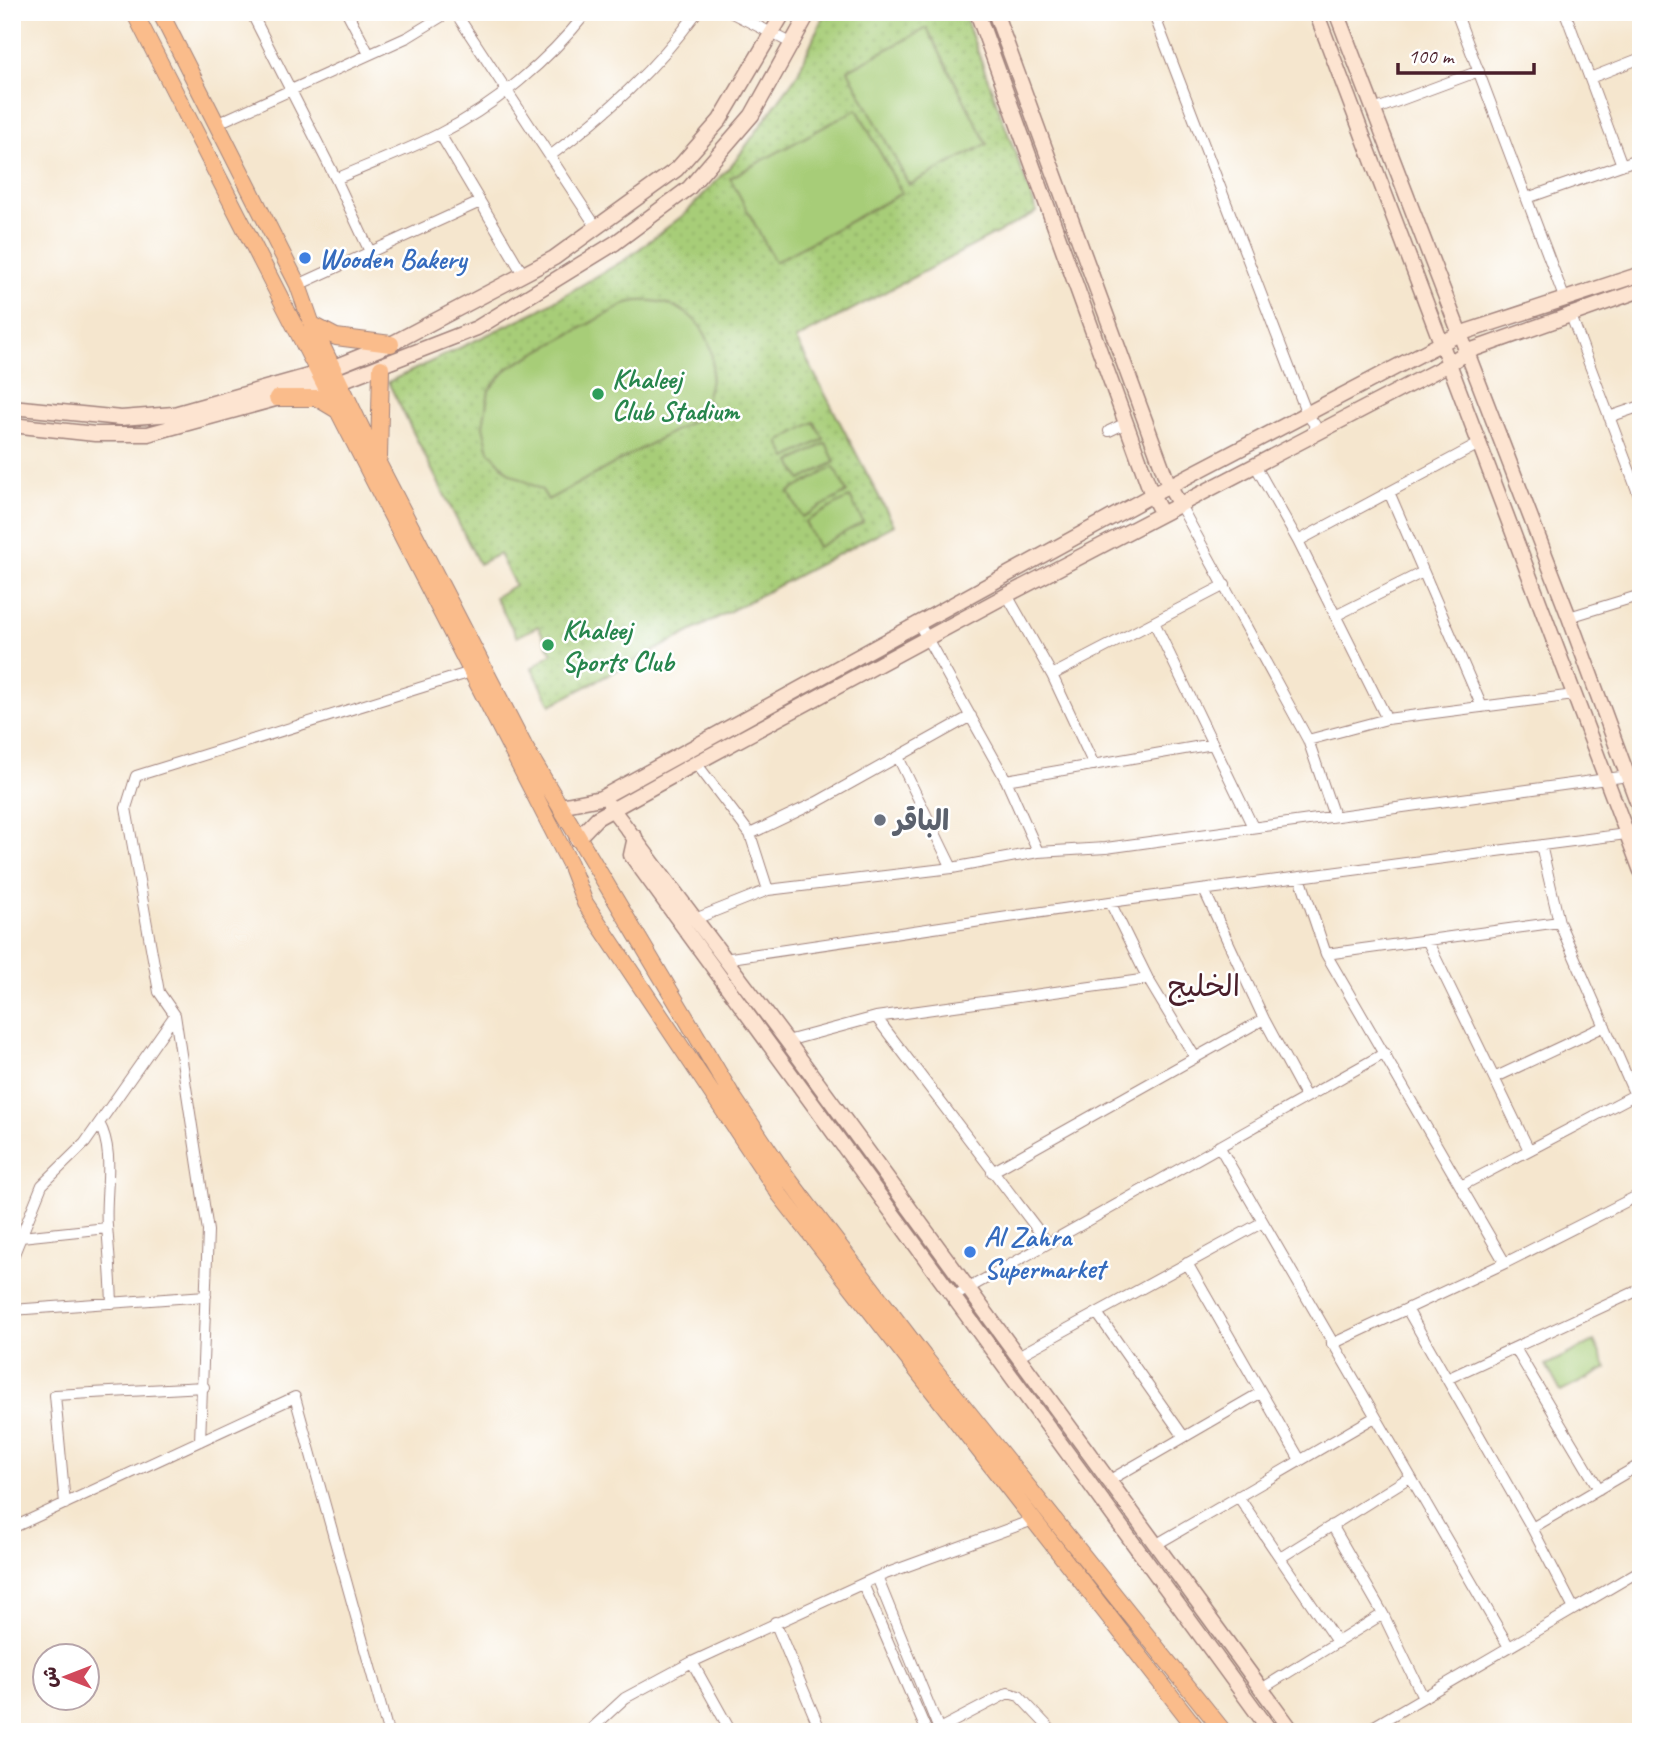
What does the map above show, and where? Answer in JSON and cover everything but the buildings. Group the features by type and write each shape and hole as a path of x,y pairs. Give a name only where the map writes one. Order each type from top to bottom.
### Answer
{"main road":[{"path":"134,12 326,374 341,382 485,675 578,839 733,1097 786,1176 925,1358 1224,1732"},
{"path":"160,12 298,285 337,411 569,864 585,903 788,1206 1199,1732"},
{"path":"312,325 336,337 391,344"},
{"path":"379,463 381,368"},
{"path":"276,398 317,398 337,411"}],"street":[{"path":"251,12 289,91 336,178 370,252"},
{"path":"347,12 369,54"},
{"path":"216,124 408,37 449,12"},
{"path":"455,12 505,92 597,228"},
{"path":"336,178 440,134 505,92 548,54 587,12"},
{"path":"550,156 594,123 651,69 697,12"},
{"path":"730,12 793,44"},
{"path":"12,425 95,434 148,434 236,412 276,398 391,344 554,258 677,169 720,120 784,12"},
{"path":"341,382 477,328 615,243 689,188 752,115 809,12"},
{"path":"977,12 1152,495 1162,514"},
{"path":"995,12 1170,486 1308,740 1334,816"},
{"path":"1153,12 1307,414 1315,425 1311,436"},
{"path":"1316,12 1641,871"},
{"path":"1336,12 1569,617 1641,812"},
{"path":"1457,12 1641,501"},
{"path":"1565,12 1622,165"},
{"path":"1590,78 1641,58"},
{"path":"1374,110 1479,71"},
{"path":"440,134 523,274"},
{"path":"1527,198 1641,158"},
{"path":"298,285 480,202"},
{"path":"578,839 597,818 1007,595 1449,365 1466,352 1641,274"},
{"path":"560,806 601,798 1152,495 1441,343 1460,334 1641,290"},
{"path":"12,407 121,418 174,414 326,374"},
{"path":"1609,417 1641,406"},
{"path":"1109,431 1126,423"},
{"path":"1298,541 1479,444"},
{"path":"1255,465 1298,541 1387,719"},
{"path":"1389,492 1482,707"},
{"path":"1335,616 1423,572"},
{"path":"1052,675 1225,585"},
{"path":"1007,595 1052,675 1094,765"},
{"path":"1569,617 1641,595"},
{"path":"1154,622 1254,828"},
{"path":"919,624 1006,780 1038,852"},
{"path":"200,1441 208,1231 175,1015 159,992 126,808 136,776 471,672"},
{"path":"1308,740 1387,719 1574,695"},
{"path":"750,834 971,716"},
{"path":"1006,780 1213,744"},
{"path":"898,757 952,868"},
{"path":"696,763 750,834 768,890"},
{"path":"695,919 768,890 952,868 1038,852 1106,848 1628,776"},
{"path":"601,798 616,810 1293,1732"},
{"path":"724,958 1110,902 1626,834"},
{"path":"635,837 631,855 1270,1732"},
{"path":"1461,1185 1638,1093 1559,922 1541,845"},
{"path":"1300,877 1326,954 1505,1263"},
{"path":"1204,890 1264,1019 1306,1097"},
{"path":"1110,902 1148,979 1195,1057"},
{"path":"1326,954 1559,922"},
{"path":"1427,940 1528,1150"},
{"path":"787,1041 876,1017 1148,979"},
{"path":"12,1259 42,1185 85,1143 175,1015"},
{"path":"876,1017 1048,1242"},
{"path":"992,1172 1264,1019"},
{"path":"1493,1078 1605,1026"},
{"path":"953,1297 1385,1053"},
{"path":"99,1123 105,1134 107,1153 107,1228 110,1241 112,1303"},
{"path":"1219,1146 1509,1647"},
{"path":"1332,1344 1505,1263 1641,1194"},
{"path":"1018,1356 1263,1222"},
{"path":"21,1237 107,1228"},
{"path":"1187,1263 1259,1393 1300,1460"},
{"path":"1447,1379 1641,1289"},
{"path":"12,1310 206,1296"},
{"path":"1406,1309 1532,1528 1574,1609"},
{"path":"1097,1313 1184,1437"},
{"path":"1514,1348 1599,1489"},
{"path":"65,1504 55,1395 204,1387"},
{"path":"1110,1480 1259,1393"},
{"path":"12,1528 295,1397 388,1732"},
{"path":"1157,1544 1375,1417"},
{"path":"1532,1528 1641,1464"},
{"path":"1280,1558 1410,1477"},
{"path":"1238,1496 1337,1642"},
{"path":"588,1732 625,1698 775,1622 877,1577 1032,1520"},
{"path":"1332,1525 1383,1614 1423,1697"},
{"path":"1364,1732 1641,1570"},
{"path":"877,1577 940,1730 1008,1693 1019,1696 1053,1732"},
{"path":"863,1584 928,1732"},
{"path":"1263,1688 1383,1614"},
{"path":"775,1622 821,1732"},
{"path":"692,1662 731,1732"}],"green space":[{"path":"825,12 963,12 1037,212 796,339 894,525 551,705 532,668 552,653 538,626 517,637 495,597 515,585 499,554 479,564 388,382 537,311 626,259 686,213 735,161 797,75"},
{"path":"927,28 987,144 909,185 848,70"},
{"path":"857,109 902,193 775,262 730,178"},
{"path":"637,301 668,304 692,318 702,329 712,356 712,372 703,415 548,500 542,490 509,473 489,451 483,426 489,390 508,368 627,303"},
{"path":"814,422 824,439 787,458 779,442"},
{"path":"826,443 835,462 801,480 791,462"},
{"path":"834,467 847,492 802,517 789,492"},
{"path":"850,497 863,522 818,547 805,522"},
{"path":"1594,1341 1607,1368 1561,1392 1546,1365"}],"place":[{"name":"Wooden Bakery","path":"305,258"},
{"name":"Khaleej Club Stadium","path":"598,394"},
{"name":"Khaleej Sports Club","path":"548,645"},
{"name":"الباقر","path":"880,820"},
{"name":"Al Zahra Supermarket","path":"970,1252"}],"district":[{"name":"الخليج","path":"1204,986"}]}
